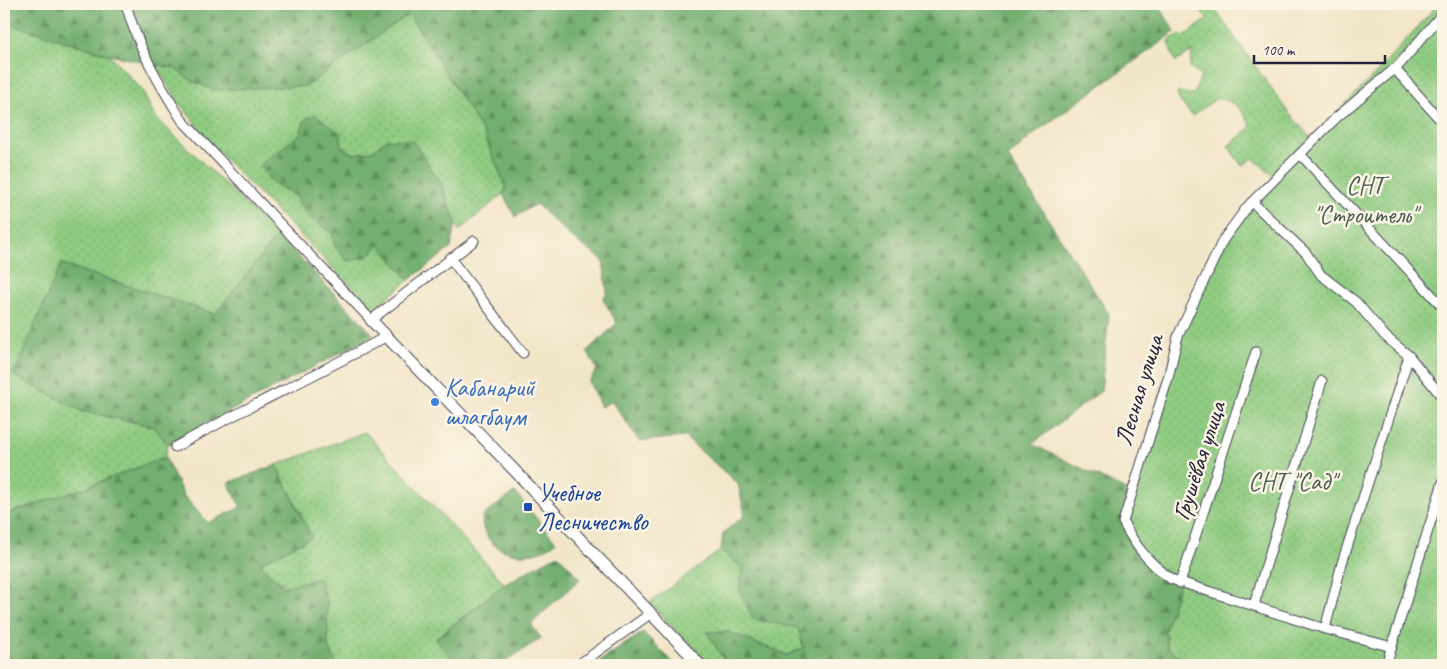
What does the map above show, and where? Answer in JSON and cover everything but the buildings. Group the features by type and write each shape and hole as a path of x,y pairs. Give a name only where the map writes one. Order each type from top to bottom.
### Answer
{"street":[{"path":"126,4 132,27 161,88 182,120 700,665"},
{"path":"1443,13 1395,69 1337,117 1252,202 1306,253 1321,275 1356,302 1385,336 1408,356 1443,398"},
{"path":"1395,69 1443,122"},
{"path":"1300,154 1443,306"},
{"name":"Лесная улица","path":"1180,583 1171,579 1154,566 1135,545 1123,522 1168,378 1178,336 1223,240 1252,202"},
{"path":"371,320 474,241"},
{"path":"450,258 523,353"},
{"path":"175,447 234,414 322,373 387,336"},
{"name":"Грушёвая улица","path":"1180,583 1256,352"},
{"path":"1325,629 1342,562 1408,356"},
{"path":"1254,605 1322,381"},
{"path":"1386,665 1443,482"},
{"path":"1180,583 1325,629 1392,647"},
{"path":"578,665 650,614"}],"green space":[{"path":"4,4 1158,4 1175,32 1039,130 1008,157 1109,314 1101,391 1032,444 1132,493 1123,522 1135,545 1180,583 1165,629 1167,648 1192,665 1026,665 1025,663 1020,665 727,665 707,632 728,632 787,655 803,648 798,628 753,619 740,592 742,567 721,550 723,533 745,515 738,484 685,437 639,441 612,401 601,407 589,382 597,369 587,351 617,323 603,299 607,292 603,260 571,237 536,204 515,217 503,194 506,188 483,132 409,14 306,86 213,90 192,81 174,68 110,55 4,22"},
{"path":"1195,4 1211,4 1288,112 1311,138 1379,70 1438,4 1443,4 1443,11 1397,64 1273,176 1253,158 1242,166 1228,146 1251,127 1245,115 1238,107 1217,98 1192,116 1179,100 1177,92 1194,94 1201,76 1190,68 1192,51 1176,62 1170,49 1169,40 1180,34 1184,36 1208,19"},
{"name":"СНТ \"Сад\"","path":"1443,13 1443,665 1192,665 1167,648 1165,629 1180,583 1154,566 1123,522 1178,336 1223,240 1291,163 1399,65"},
{"path":"409,14 483,132 506,188 503,194 459,231 441,183 387,139 372,151 354,154 305,120 300,134 261,165 271,181 292,194 310,217 332,232 335,247 366,257 380,244 409,280 373,309 218,152 179,103 155,64 174,68 192,81 306,86"},
{"path":"4,22 110,55 142,90 155,117 278,235 215,314 61,264 81,411 152,426 168,444 165,457 84,488 4,515"},
{"path":"315,114 341,134 341,147 354,154 372,151 387,139 413,141 441,183 456,223 451,248 409,280 380,245 366,257 347,261 335,247 332,232 310,217 292,194 271,181 260,165 300,134 305,120"},
{"path":"278,235 374,335 168,444 152,426 81,411 13,375 61,264 215,314"},
{"path":"365,432 505,584 436,638 458,665 337,665 328,646 327,601 290,588 274,578 260,562 281,551 301,513 276,465"},
{"path":"165,457 184,496 208,523 241,507 228,483 276,465 312,537 260,563 284,587 319,578 327,601 328,646 337,665 4,665 4,515 84,488"},
{"path":"515,492 556,542 545,549 533,553 520,554 508,552 489,540 484,529 482,516"},
{"path":"721,550 742,567 740,592 798,628 803,648 787,655 728,632 707,632 727,665 709,665 649,603"},
{"path":"558,554 580,579 531,624 541,638 500,665 458,665 436,639 505,584"},
{"path":"643,632 676,665 594,665"}],"place":[{"name":"Кабанарий шлагбаум","path":"435,402"},
{"name":"Учебное Лесничество","path":"528,507"}],"park label":[{"name":"СНТ \"Строитель\"","path":"1365,200"}]}
